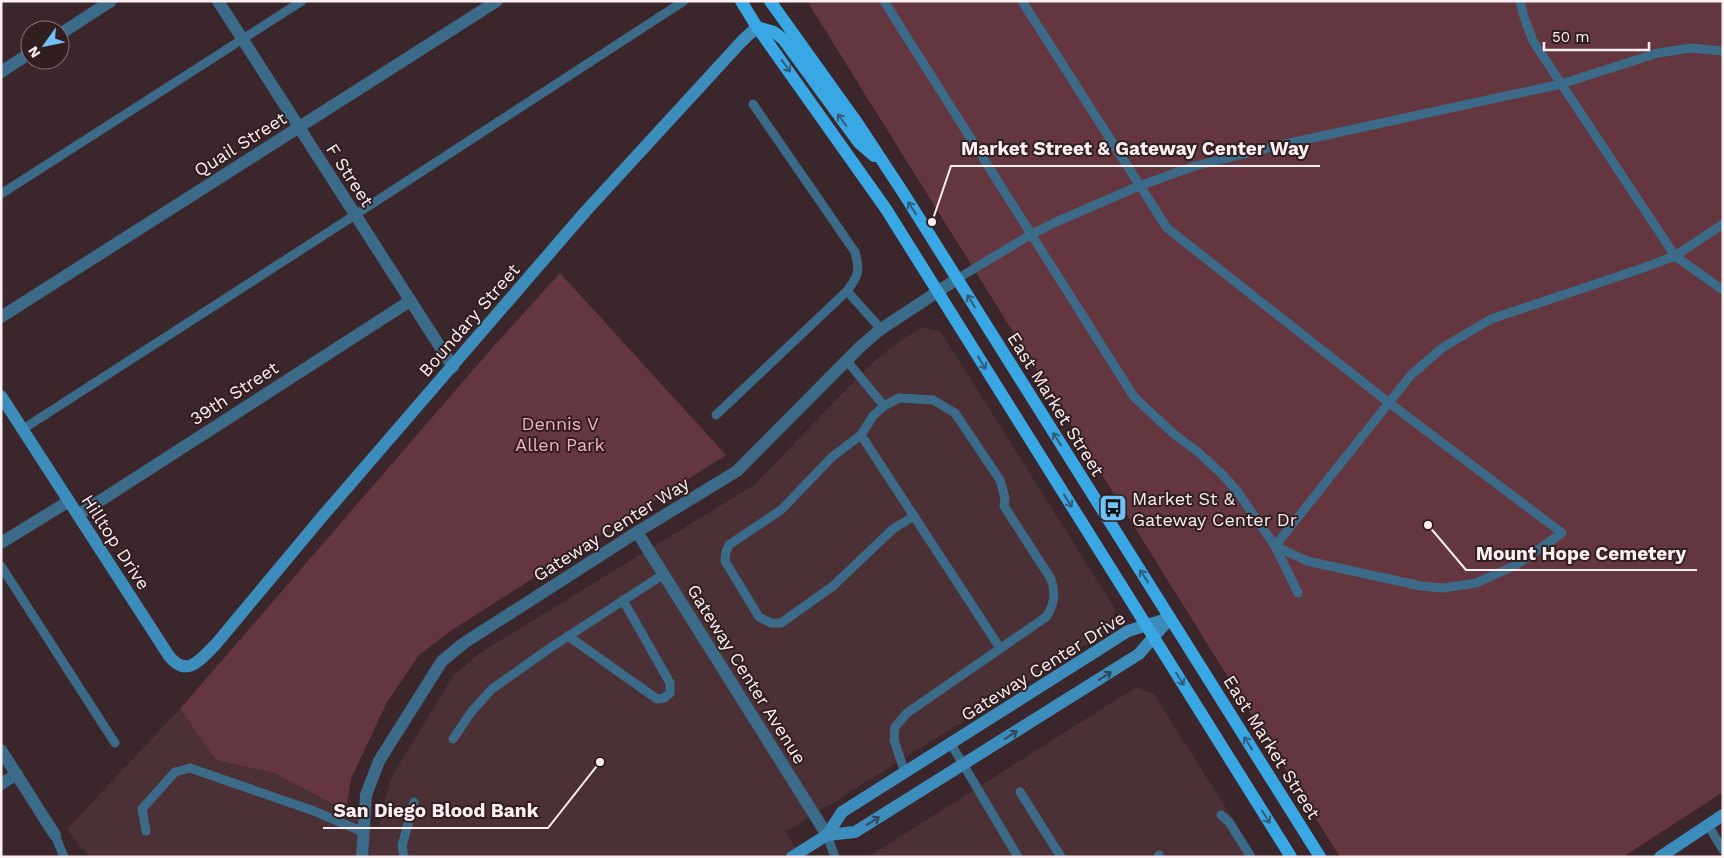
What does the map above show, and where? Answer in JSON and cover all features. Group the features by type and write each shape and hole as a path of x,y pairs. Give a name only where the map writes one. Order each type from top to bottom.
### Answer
{"main road":[{"path":"741,1 757,27 881,202 1291,857"},
{"name":"East Market Street","path":"770,1 887,168 1320,857"},
{"path":"757,27 774,32 783,39 859,143 887,168"}],"street":[{"path":"70,28 111,1"},
{"name":"F Street","path":"218,1 452,367"},
{"name":"Quail Street","path":"1,317 497,1"},
{"name":"Boundary Street","path":"216,644 321,518 585,212 757,27"},
{"path":"1,72 20,60"},
{"name":"Gateway Center Way","path":"362,857 366,795 380,760 442,661 464,643 637,532 737,471 881,329 957,279"},
{"name":"39th Street","path":"78,515 410,301"},
{"name":"Hilltop Drive","path":"1,396 176,664 186,667 199,662 216,644"},
{"path":"1,543 69,501"},
{"name":"Gateway Center Avenue","path":"637,532 827,835"},
{"name":"Gateway Center Drive","path":"792,857 827,835 842,812 1128,631 1170,618"},
{"name":"Gateway Center Drive","path":"827,835 855,832 1142,653 1170,618"},
{"path":"1,750 55,835"},
{"path":"1,784 17,774"},
{"path":"1660,857 1723,815"}],"lane":[{"path":"1,194 302,1"},
{"path":"23,429 355,216 684,1"},
{"path":"884,1 1134,397 1152,416 1198,452 1237,491 1275,546 1298,594"},
{"path":"1022,1 1167,228 1388,402 1562,533 1549,544 1516,565 1476,583 1443,588 1421,586 1307,561 1275,546"},
{"path":"1520,1 1533,41 1675,256 1723,290"},
{"path":"957,279 1030,234 1140,186 1195,166 1285,144 1561,84 1658,53 1690,48 1723,51"},
{"path":"716,415 847,291 857,278 858,264 855,252 753,104"},
{"path":"1275,546 1388,402 1411,375 1442,348 1491,319 1675,256 1723,224"},
{"path":"847,291 881,329"},
{"path":"847,361 884,406"},
{"path":"905,773 894,740 895,727 908,713 1046,617 1052,609 1055,589 1051,579 1004,506 1005,498 1000,480 955,413 932,400 899,398 884,406 872,416 866,429 832,457 781,510 729,545 725,561 759,617 771,623 781,623 833,586 893,529 914,516"},
{"path":"861,434 1000,648"},
{"path":"1,566 115,744"},
{"path":"453,739 472,711 492,689 568,636 664,574"},
{"path":"568,636 657,699 664,698 670,693 670,684 623,600"},
{"path":"951,744 1018,857"},
{"path":"146,831 142,809 175,772 190,768 314,811 363,832"},
{"path":"1020,792 1061,857"},
{"path":"404,857 402,846 414,802"},
{"path":"1221,815 1230,822 1251,857"},
{"path":"1708,825 1723,850"},
{"path":"55,835 64,857"},
{"path":"827,835 835,857"}],"shaded area":[{"path":"922,327 941,332 1115,609 1111,629 786,832 801,857 89,857 67,829 180,709 216,760 274,773 379,829 380,816 392,776 454,675 480,653 754,485 870,365 889,349"},
{"path":"1135,688 1153,693 1257,857 868,857"}],"green space":[{"path":"807,1 1723,1 1723,792 1623,857 1340,857"},
{"name":"Dennis V Allen Park","path":"560,273 726,455 449,632 419,655 386,704 351,779 346,811 274,773 216,760 180,709 493,347"}],"place":[{"name":"Market Street & Gateway Center Way","path":"932,222"},
{"name":"Market St & Gateway Center Dr","path":"1113,508"},
{"name":"Mount Hope Cemetery","path":"1428,525"},
{"name":"San Diego Blood Bank","path":"600,762"}]}
